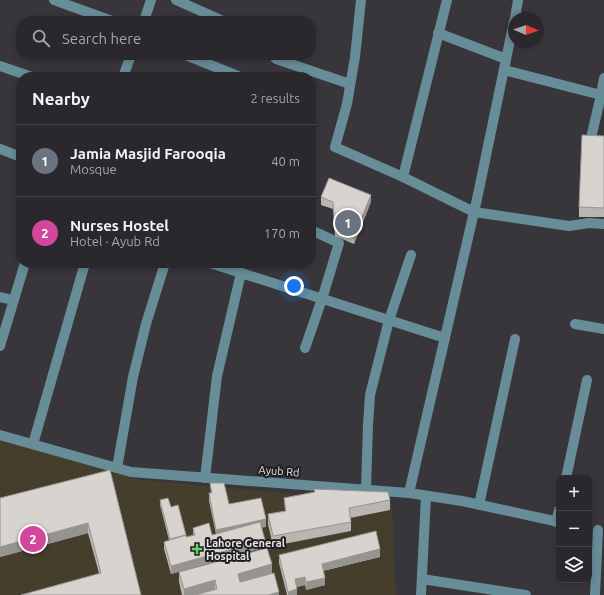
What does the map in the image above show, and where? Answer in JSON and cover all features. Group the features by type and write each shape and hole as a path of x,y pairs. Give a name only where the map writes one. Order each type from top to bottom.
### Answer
{"street":[{"path":"54,0 98,16"},
{"path":"146,16 152,0"},
{"path":"176,0 212,16"},
{"path":"361,0 355,57 347,104 334,147 403,177 474,212 569,226 604,224"},
{"path":"403,177 447,0"},
{"path":"516,12 518,0"},
{"path":"438,34 506,59"},
{"path":"409,493 474,212 508,48"},
{"path":"125,72 129,60"},
{"path":"198,60 228,72"},
{"path":"279,60 314,72"},
{"path":"0,66 17,72"},
{"path":"504,70 601,95"},
{"path":"316,73 350,84"},
{"path":"591,138 604,78"},
{"path":"0,149 16,154"},
{"path":"305,348 339,243 316,232"},
{"path":"366,490 370,395 389,320 411,255"},
{"path":"0,346 24,268"},
{"path":"33,444 84,268"},
{"path":"117,468 133,377 146,324 163,268"},
{"path":"225,268 445,338"},
{"path":"205,478 217,376 240,273"},
{"path":"0,297 14,300"},
{"path":"575,324 604,329"},
{"path":"479,505 515,339"},
{"path":"567,475 587,380"},
{"name":"Ayub Rd","path":"0,435 131,472 409,493 462,501 556,522"},
{"path":"421,595 426,496"},
{"path":"595,595 597,531"},
{"path":"422,579 526,595"}],"shaded area":[{"name":"Lahore General Hospital","path":"0,439 141,480 392,503 396,595 0,595"}],"building":[{"path":"582,135 604,136 604,208 579,207"},
{"path":"329,178 371,195 354,236 335,228 333,202 321,197"},
{"path":"110,470 141,595 21,595 101,573 88,523 0,547 0,498"},
{"path":"210,483 224,483 229,504 261,498 266,519 216,530 209,493 212,493"},
{"path":"314,489 388,492 390,500 349,508 351,522 273,536 268,514 286,511 284,498 315,492"},
{"path":"168,498 171,507 178,505 186,535 170,539 160,500"},
{"path":"260,522 265,540 171,566 164,542 186,535 186,537 195,535 193,528 209,523 212,535"},
{"path":"376,531 380,549 322,564 325,578 306,582 305,577 295,579 297,589 288,592 279,555"},
{"path":"267,548 272,564 238,574 240,582 274,573 279,592 268,595 195,595 217,589 215,580 184,589 179,572"}],"place":[{"name":"Jamia Masjid Farooqia","path":"348,223"},
{"name":"Nurses Hostel","path":"33,539"},
{"name":"Lahore General Hospital","path":"197,549"}]}
